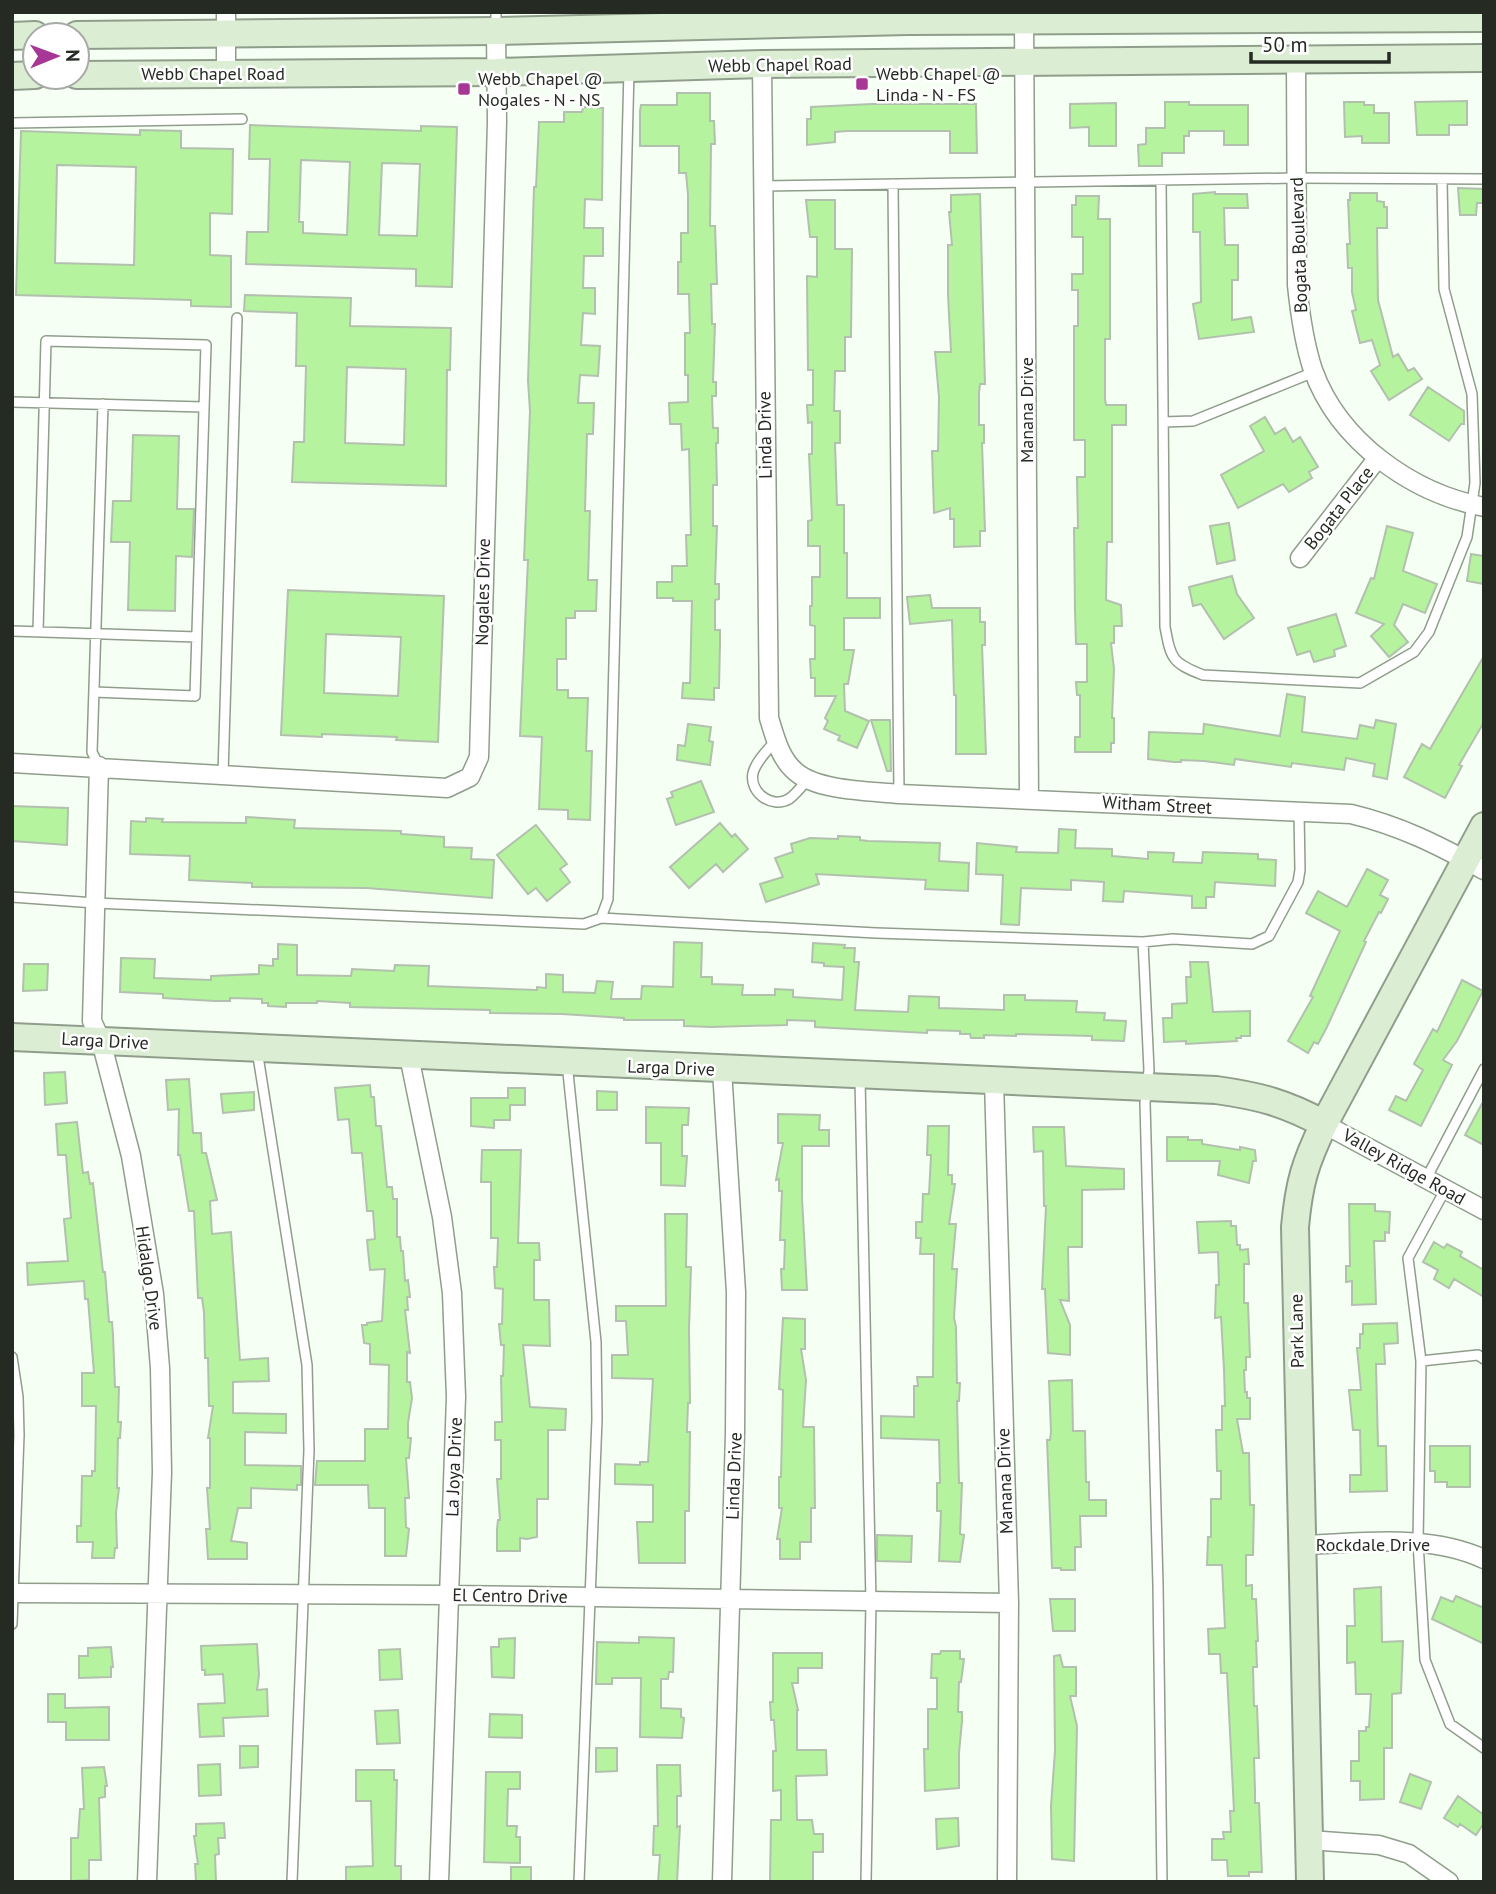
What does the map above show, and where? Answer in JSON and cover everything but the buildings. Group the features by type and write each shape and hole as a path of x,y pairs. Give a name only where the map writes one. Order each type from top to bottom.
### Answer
{"main road":[{"path":"91,34 226,23 762,18 1024,21 1440,15 1484,18"},
{"path":"1295,16 1296,59"},
{"path":"762,18 762,64"},
{"name":"Webb Chapel Road","path":"91,75 497,72 762,64 1484,58"},
{"name":"Park Lane","path":"1310,1882 1295,1227 1298,1194 1303,1170 1324,1124 1475,865 1484,827"},
{"name":"Larga Drive","path":"12,1037 1216,1090 1256,1096 1287,1105 1324,1124"}],"street":[{"name":"Manana Drive","path":"1024,21 1029,799"},
{"name":"Nogales Drive","path":"99,766 447,788 470,777 480,757 496,22"},
{"path":"226,23 226,74"},
{"name":"Bogata Boulevard","path":"1296,59 1298,295 1314,372 1330,403 1377,459 1427,489 1453,500 1478,506"},
{"name":"Linda Drive","path":"762,64 769,718 780,750 796,772 814,781"},
{"name":"Bogata Place","path":"1300,558 1377,459"},
{"path":"12,762 99,766"},
{"name":"Hidalgo Drive","path":"99,766 92,1021 101,1041 131,1156 154,1294 160,1368 162,1472 147,1882"},
{"name":"Witham Street","path":"814,781 854,790 899,794 1350,814 1387,822 1475,865"},
{"name":"La Joya Drive","path":"409,1056 442,1217 452,1293 456,1396 439,1882"},
{"name":"Linda Drive","path":"722,1070 736,1292 736,1433 722,1882"},
{"name":"Manana Drive","path":"994,1081 1009,1602 1007,1882"},
{"name":"Valley Ridge Road","path":"1324,1124 1484,1210"},
{"name":"Rockdale Drive","path":"1302,1545 1418,1542 1457,1549 1484,1559"},
{"name":"El Centro Drive","path":"13,1593 1009,1602"},
{"path":"1309,1840 1379,1845 1409,1854 1449,1882"}],"lane":[{"path":"601,918 608,899 629,68"},
{"path":"12,123 242,119"},
{"path":"762,186 1296,178 1484,179"},
{"path":"1161,180 1165,627 1169,652 1180,667 1203,675 1360,682 1414,652 1429,632 1478,506 1472,394 1444,289 1442,179"},
{"path":"893,184 899,794"},
{"path":"223,774 237,318"},
{"path":"38,632 46,341 206,345 195,696 94,692"},
{"path":"1163,422 1193,421 1314,372"},
{"path":"12,402 204,407"},
{"path":"99,766 92,752 103,404"},
{"path":"12,631 197,637"},
{"path":"776,739 753,774 753,782 761,796 775,802 783,802 814,781"},
{"path":"12,897 584,924 601,918 876,933 1143,942 1173,939 1252,944 1269,936 1298,882 1299,812"},
{"path":"1143,942 1149,1070 1145,1103 1158,1585 1162,1882"},
{"path":"256,1048 307,1364 309,1450 292,1882"},
{"path":"567,1063 596,1342 597,1419 579,1882"},
{"path":"1426,1179 1484,1069"},
{"path":"860,1075 871,1602 866,1882"},
{"path":"1445,1189 1408,1258 1421,1361 1418,1542 1425,1660 1450,1724 1484,1748"},
{"path":"1421,1361 1478,1356 1484,1359"},
{"path":"12,1357 18,1397 19,1435 12,1624"}],"place":[{"name":"Webb Chapel @ Linda - N - FS","path":"862,84"},
{"name":"Webb Chapel @ Nogales - N - NS","path":"464,89"}]}
